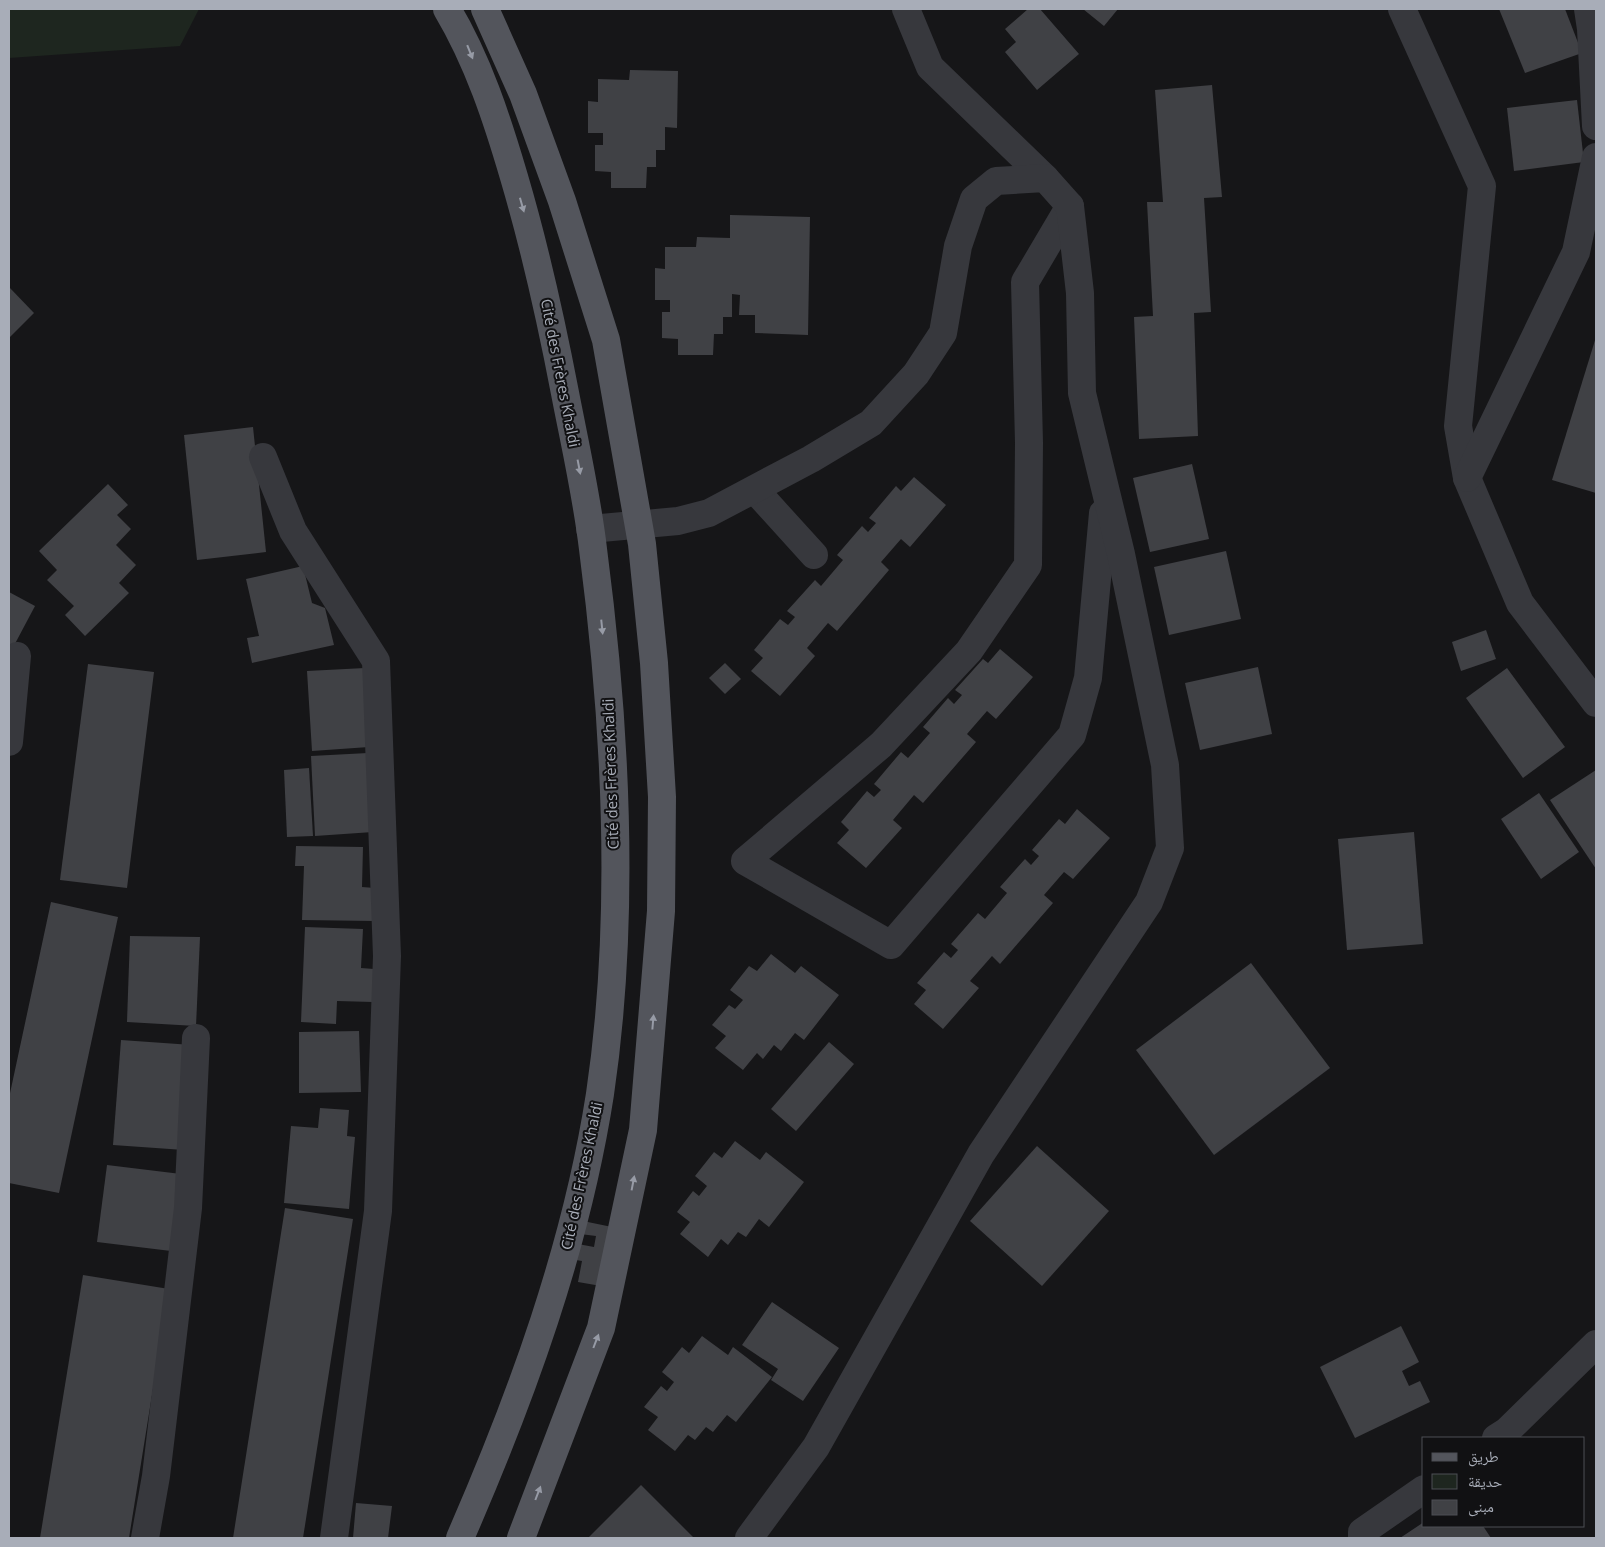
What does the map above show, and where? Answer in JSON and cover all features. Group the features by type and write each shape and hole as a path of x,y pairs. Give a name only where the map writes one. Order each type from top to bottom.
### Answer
{"main road":[{"name":"Cité des Frères Khaldi","path":"447,9 464,38 496,118 527,222 552,327 590,529 606,659 615,876 610,1002 600,1093 584,1175 563,1262 531,1363 493,1464 460,1538"},
{"path":"485,9 523,94 562,201 606,340 639,524 654,663 662,797 662,911 643,1130 601,1328 521,1538"}],"street":[{"path":"749,1538 816,1447 981,1154 1148,902 1170,848 1165,766 1082,393 1080,293 1070,206 1045,178 930,67 906,9"},
{"path":"1402,9 1482,186 1458,426 1467,478 1520,603 1596,703"},
{"path":"1588,9 1591,29 1596,126"},
{"path":"1467,478 1576,252 1596,157"},
{"path":"590,529 678,521 709,513 755,490 871,423 916,374 943,333 958,246 974,199 996,181 1045,178"},
{"path":"1070,206 1025,282 1029,442 1028,565 970,651 881,745 745,861 891,945 1072,735 1088,678 1105,490"},
{"path":"262,457 293,531 376,660 387,956 378,1210 334,1538"},
{"path":"755,490 814,555"},
{"path":"9,742 18,656"},
{"path":"145,1538 156,1476 188,1208 196,1038"},
{"path":"1498,1437 1507,1431 1596,1344"},
{"path":"1362,1538 1362,1532 1422,1490"}],"green space":[{"path":"9,9 199,9 180,46 9,58"}],"building":[{"path":"1028,9 1040,9 1079,54 1037,90 1005,52 1016,42 1005,29"},
{"path":"1083,9 1118,9 1104,26"},
{"path":"1499,9 1565,9 1582,53 1525,73"},
{"path":"630,70 678,71 677,128 665,127 665,150 656,150 656,167 647,167 646,188 611,188 611,172 595,171 595,145 603,145 603,133 588,133 588,101 598,102 598,79 629,80"},
{"path":"1212,85 1222,197 1204,198 1211,312 1194,313 1198,436 1139,439 1134,317 1153,316 1147,202 1163,202 1155,90"},
{"path":"1577,100 1584,162 1514,171 1507,108"},
{"path":"730,215 810,217 808,335 755,333 755,315 739,315 740,295 732,294 732,317 723,317 723,334 714,334 713,355 678,355 678,339 662,338 662,312 670,312 670,300 655,300 655,268 665,269 665,247 696,247 697,237 730,238"},
{"path":"9,287 34,313 9,338"},
{"path":"1596,337 1596,493 1552,480"},
{"path":"253,427 266,552 197,560 184,435"},
{"path":"1192,464 1209,539 1150,552 1133,478"},
{"path":"914,477 946,505 910,547 901,539 881,562 889,570 837,631 828,623 807,648 815,656 780,696 751,671 763,658 754,650 780,619 788,625 795,617 787,611 815,580 821,586 843,560 837,555 862,526 868,532 876,523 869,518 896,486 901,491"},
{"path":"108,484 128,505 117,515 131,529 116,545 136,565 119,583 129,593 85,636 65,615 74,606 47,580 57,570 39,551"},
{"path":"1226,551 1241,619 1169,635 1154,567"},
{"path":"303,566 312,603 325,608 334,645 252,663 247,638 259,636 246,579"},
{"path":"9,592 35,606 9,655"},
{"path":"1486,630 1496,659 1461,671 1452,642"},
{"path":"1000,649 1033,677 996,719 987,711 967,734 976,742 923,803 914,795 893,820 902,828 866,868 837,843 849,830 841,822 867,791 874,797 881,790 874,784 901,752 908,758 930,733 923,727 948,698 954,704 962,695 955,690 983,659 988,663"},
{"path":"725,663 741,679 725,694 709,678"},
{"path":"88,664 154,672 127,888 60,880"},
{"path":"1258,667 1272,734 1200,750 1185,683"},
{"path":"365,668 369,747 312,751 307,671"},
{"path":"1507,668 1565,747 1523,778 1466,698"},
{"path":"368,753 373,832 315,836 311,756"},
{"path":"309,768 313,836 287,837 284,770"},
{"path":"1596,770 1596,869 1550,800"},
{"path":"1539,793 1579,852 1541,879 1501,819"},
{"path":"1077,809 1110,838 1073,879 1064,872 1044,895 1053,903 1000,964 992,956 970,981 979,988 943,1029 914,1004 926,990 917,983 944,952 951,958 958,950 951,944 978,913 985,919 1007,893 1000,887 1025,859 1031,865 1039,856 1032,850 1059,819 1065,824"},
{"path":"1414,832 1423,944 1347,950 1338,839"},
{"path":"296,846 363,847 362,887 375,888 374,921 302,920 304,866 295,866"},
{"path":"51,902 118,917 59,1193 9,1183 9,1098"},
{"path":"305,927 363,929 361,968 374,969 373,1002 337,1001 336,1024 301,1022"},
{"path":"130,936 200,937 196,1026 127,1022"},
{"path":"771,954 795,973 801,966 839,995 804,1040 795,1033 781,1051 774,1045 763,1059 757,1053 743,1070 715,1048 726,1036 712,1025 729,1005 735,1009 743,1000 730,990 749,966 757,971"},
{"path":"1251,963 1330,1068 1214,1155 1136,1050"},
{"path":"359,1031 361,1092 299,1093 299,1032"},
{"path":"121,1040 192,1045 184,1150 113,1145"},
{"path":"829,1042 854,1064 796,1131 771,1109"},
{"path":"320,1108 349,1110 347,1136 355,1137 349,1209 284,1203 291,1126 318,1128"},
{"path":"735,1141 760,1160 766,1152 804,1182 769,1227 759,1219 746,1237 738,1232 728,1245 721,1239 708,1257 680,1234 690,1222 677,1212 693,1191 699,1196 707,1186 695,1176 714,1152 722,1158"},
{"path":"1037,1146 1109,1211 1042,1286 970,1221"},
{"path":"107,1165 181,1174 171,1251 97,1242"},
{"path":"285,1208 353,1219 303,1538 233,1538"},
{"path":"583,1221 612,1227 601,1286 578,1282 582,1261 576,1260 578,1244 594,1247 596,1236 580,1234"},
{"path":"83,1275 169,1289 129,1538 40,1538"},
{"path":"772,1302 839,1348 803,1401 771,1380 778,1369 742,1345"},
{"path":"1401,1326 1419,1362 1402,1371 1409,1386 1420,1381 1430,1402 1355,1438 1320,1367"},
{"path":"702,1336 728,1355 733,1347 772,1377 736,1422 727,1415 713,1432 706,1427 695,1440 688,1435 675,1451 648,1430 658,1417 644,1407 661,1386 667,1391 674,1382 662,1372 682,1347 689,1353"},
{"path":"641,1485 694,1538 588,1538"},
{"path":"356,1503 392,1506 388,1538 353,1538"},
{"path":"1422,1523 1422,1527 1484,1527 1491,1538 1400,1538"}]}
